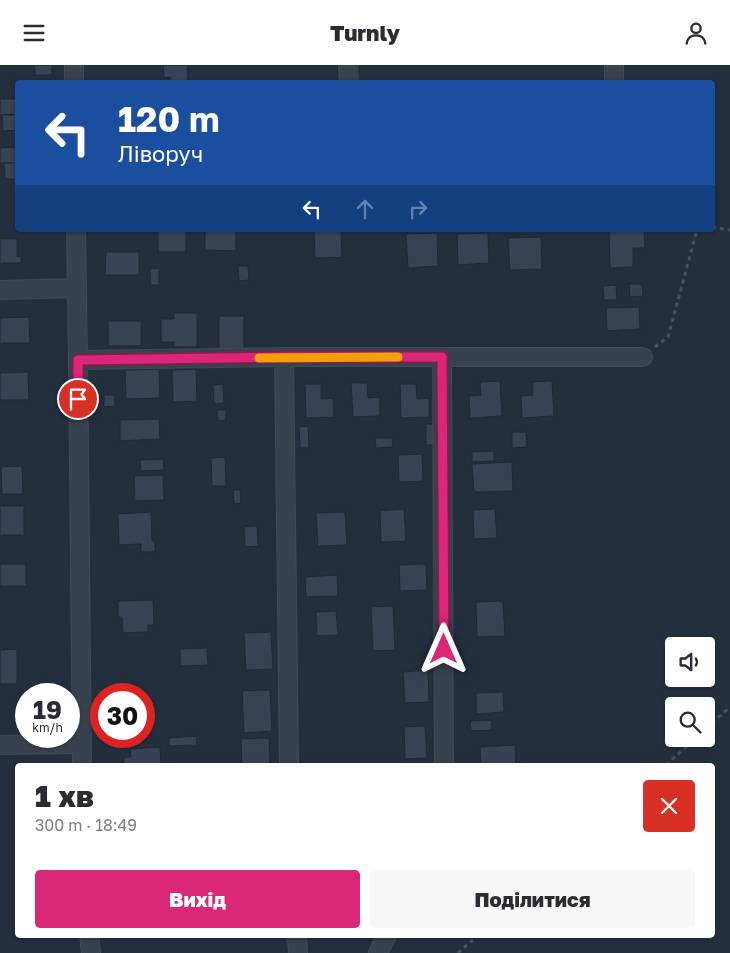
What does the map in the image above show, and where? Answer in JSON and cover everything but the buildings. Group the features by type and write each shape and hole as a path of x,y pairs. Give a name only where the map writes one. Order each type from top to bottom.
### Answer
{"street":[{"path":"74,65 74,80"},
{"path":"348,65 349,80"},
{"path":"614,65 614,80"},
{"path":"76,232 82,763"},
{"path":"0,290 77,288"},
{"path":"78,360 284,357 642,357"},
{"path":"284,357 289,763"},
{"path":"442,357 444,763"},
{"path":"0,745 81,744"},
{"path":"89,938 91,953"},
{"path":"297,938 298,953"},
{"path":"378,953 386,938"}],"path":[{"path":"715,228 730,230"},
{"path":"642,357 668,337 696,232"},
{"path":"715,720 730,707"},
{"path":"668,763 686,747"},
{"path":"458,953 475,938"}],"slow traffic":[{"path":"259,358 398,357"}],"route":[{"path":"78,399 78,360 442,357 444,649"}]}
